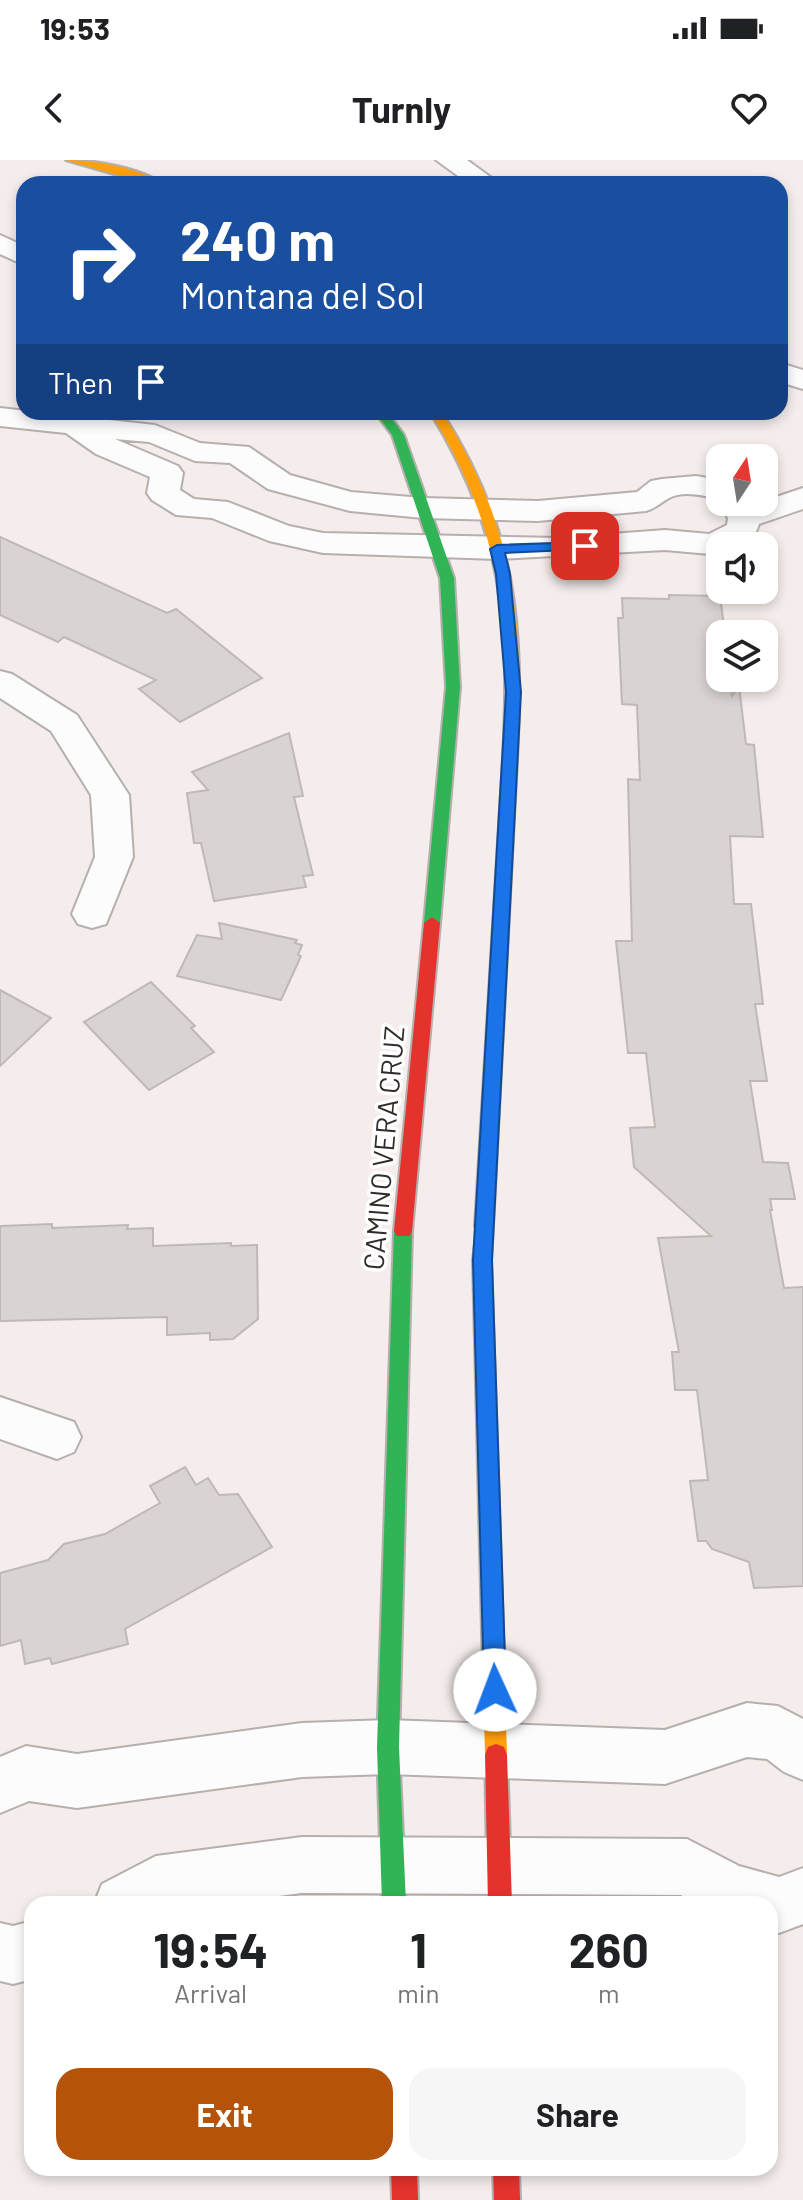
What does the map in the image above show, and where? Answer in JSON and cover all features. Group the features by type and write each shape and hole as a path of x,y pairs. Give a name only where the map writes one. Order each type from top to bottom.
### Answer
{"main road":[{"path":"94,168 137,176"},
{"name":"CAMINO VERA CRUZ","path":"387,420 398,435 447,578 453,687 403,1236 388,1747 393,1885"},
{"path":"441,420 487,509 503,574 514,692 482,1260 500,1885"},
{"path":"404,2176 405,2200"},
{"path":"506,2176 507,2200"}],"street":[{"path":"449,160 474,176"},
{"path":"79,420 107,447 167,473"},
{"path":"87,420 155,434 195,452 238,454 279,482 350,501 423,508 538,511 646,501 662,488 706,487"},
{"path":"195,452 167,473 163,493 187,508 217,509 280,534 323,543 437,549 558,548 665,540 710,544 730,538 742,529 740,516"},
{"path":"778,477 803,467"},
{"path":"778,503 803,498"},
{"path":"0,682 64,723 110,795 114,857 92,914"},
{"path":"0,1418 57,1437"},
{"path":"0,1786 26,1773 77,1781 302,1750 388,1747 665,1757 747,1730 778,1733 803,1753"},
{"path":"136,1896 156,1884 302,1865 393,1885 500,1885 687,1867 728,1891 746,1896"},
{"path":"778,1905 803,1896"},
{"path":"0,1952 13,1955 24,1952"}],"building":[{"path":"0,537 167,613 176,609 262,678 180,722 139,689 156,680 64,637 58,642 0,615"},
{"path":"669,595 706,596 706,604 721,604 723,620 706,620 706,692 732,692 732,696 740,692 746,744 754,745 763,837 730,836 734,904 751,904 763,1004 755,1004 767,1081 750,1081 763,1162 788,1163 795,1199 770,1199 770,1210 784,1288 803,1287 803,1586 754,1588 749,1562 712,1549 706,1541 698,1541 690,1481 708,1480 697,1390 675,1390 672,1352 679,1352 658,1238 711,1236 634,1167 630,1128 655,1127 646,1053 628,1053 616,941 632,941 628,779 640,780 637,705 622,704 618,618 623,618 622,598 669,599"},
{"path":"289,733 303,796 294,797 313,875 303,876 306,887 214,901 201,843 194,843 187,793 208,790 192,772"},
{"path":"219,923 297,940 295,943 302,945 298,955 301,956 281,1000 177,976 197,935 222,939"},
{"path":"151,982 195,1026 191,1028 214,1052 149,1090 84,1022"},
{"path":"0,990 51,1018 0,1066"},
{"path":"52,1224 52,1228 128,1225 127,1229 153,1228 153,1246 257,1245 258,1319 233,1339 210,1340 210,1333 167,1335 167,1317 0,1321 0,1226"},
{"path":"185,1467 196,1485 208,1478 219,1495 238,1494 272,1547 125,1629 128,1644 52,1664 50,1658 25,1664 21,1640 0,1646 0,1573 48,1560 64,1544 105,1534 160,1503 150,1486"}],"traffic: fast":[{"path":"387,420 398,435 447,578 453,687 432,923"},
{"path":"394,1896 388,1747 403,1231"}],"traffic: slow":[{"path":"71,160 138,176"},
{"path":"441,420 482,497 503,570 512,665 510,759"},
{"path":"484,1226 482,1260 496,1755"}],"traffic: jam":[{"path":"484,1226 510,759"},
{"path":"403,1231 432,923"},
{"path":"496,1755 500,1896"},
{"path":"404,2176 405,2200"},
{"path":"506,2176 507,2200"}],"route":[{"path":"495,1690 482,1260 514,692 503,574 497,549 585,546"}]}
